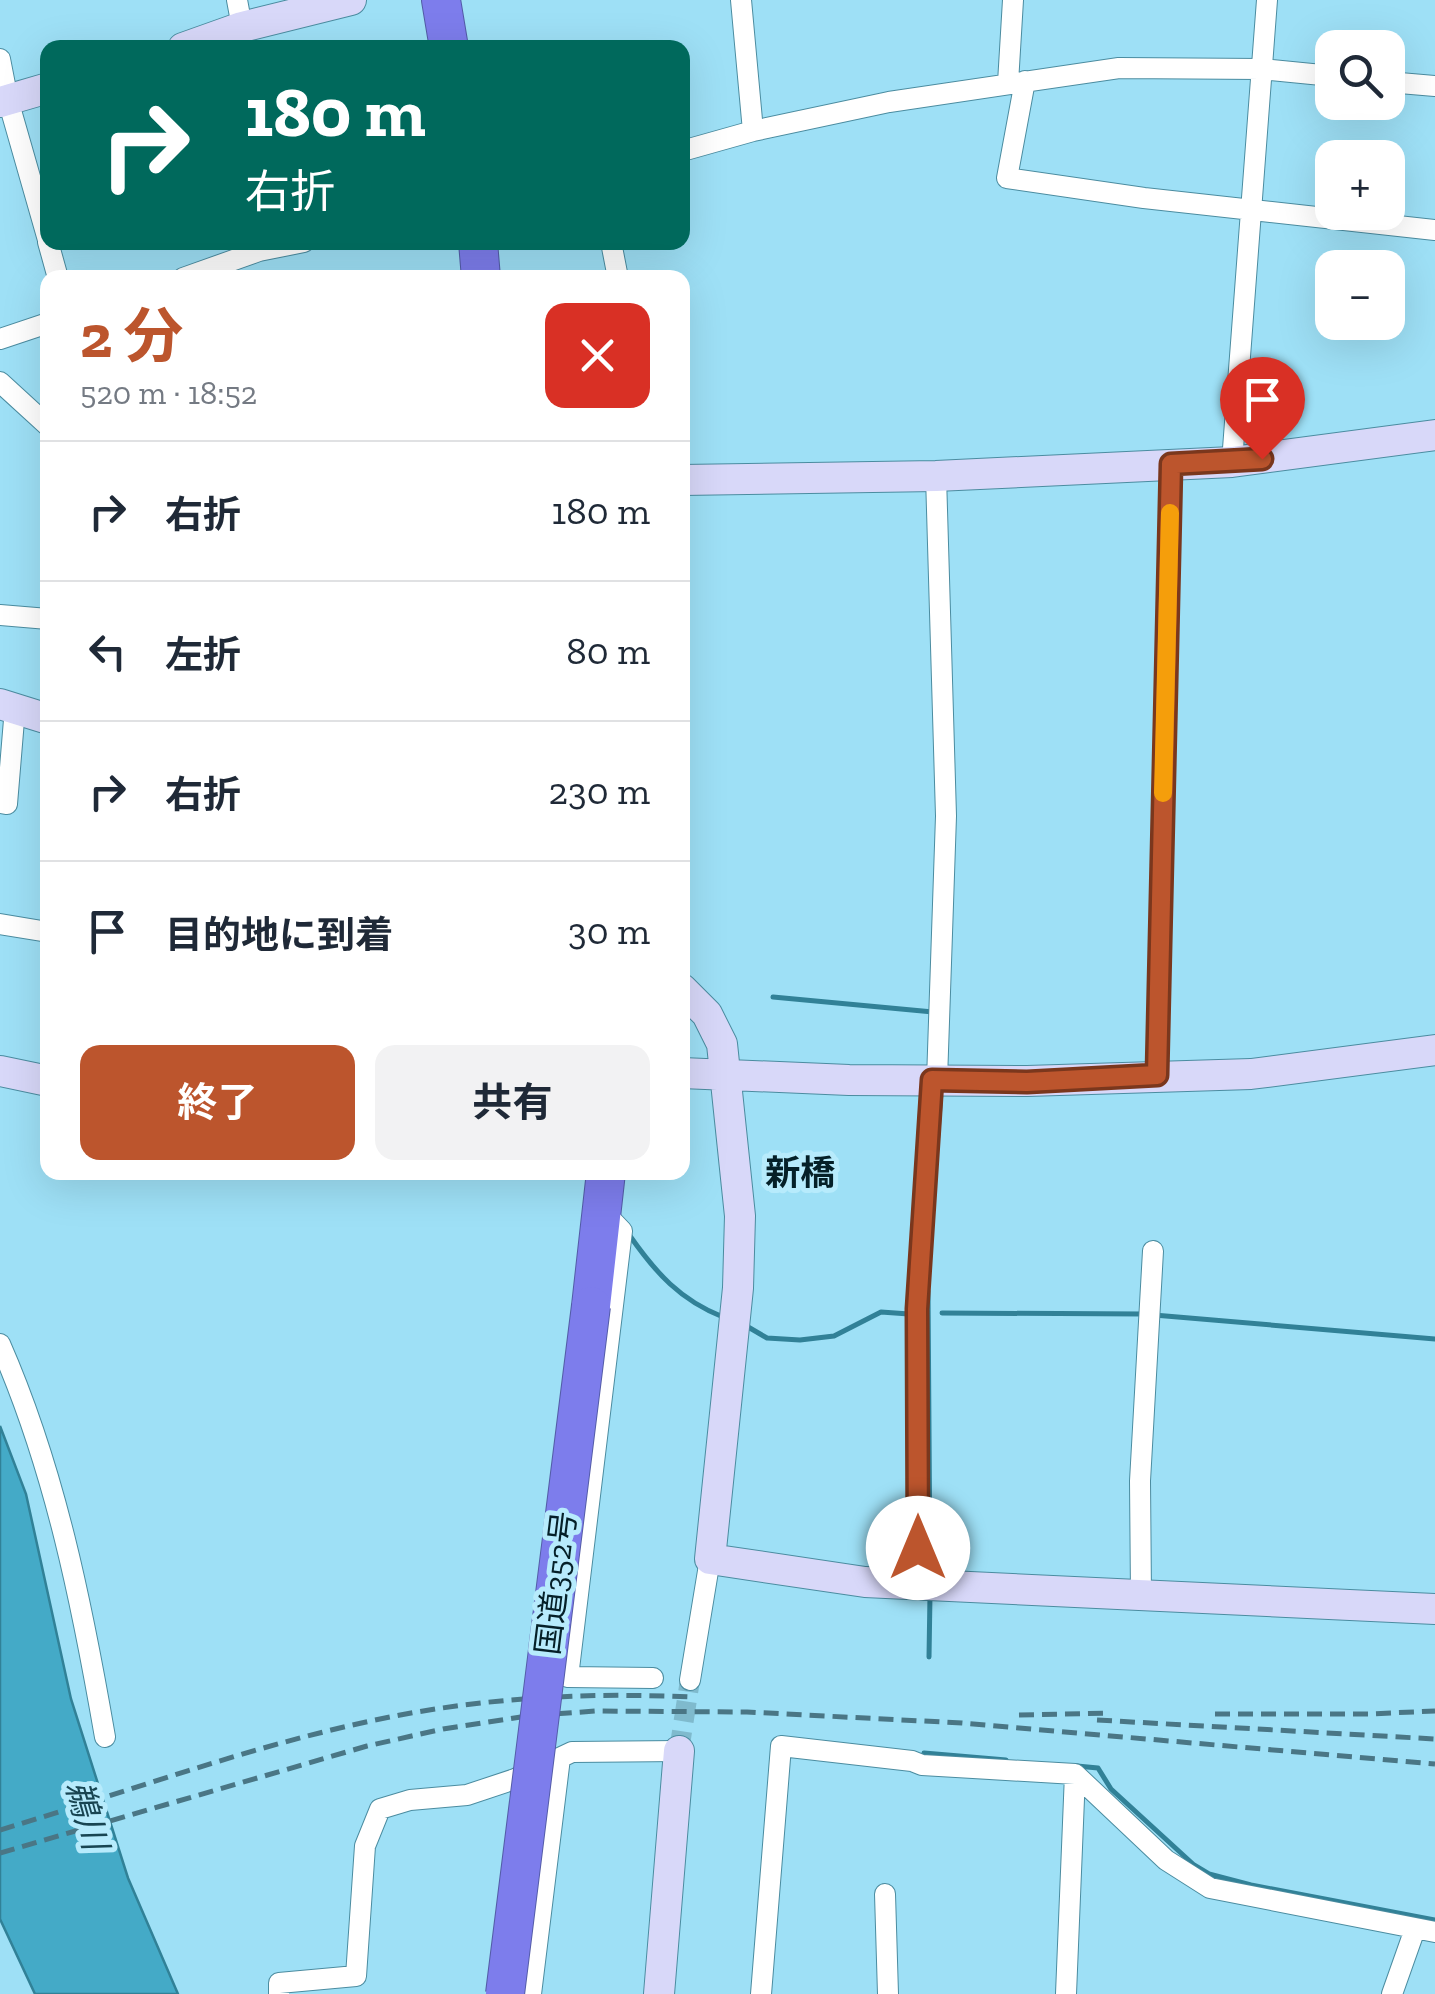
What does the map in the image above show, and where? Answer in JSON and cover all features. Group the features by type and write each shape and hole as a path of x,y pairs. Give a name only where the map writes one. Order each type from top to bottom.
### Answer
{"highway":[{"path":"442,0 448,40"},
{"name":"国道352号","path":"505,1994 604,1191"}],"street":[{"path":"203,40 235,27 351,0"},
{"path":"741,0 754,131"},
{"path":"1013,0 1017,82 1007,178 1144,198 1435,230"},
{"path":"1232,462 1267,0"},
{"path":"0,59 4,101 40,216"},
{"path":"690,150 754,131 889,102 1118,68 1261,69 1315,74"},
{"path":"1405,83 1435,86"},
{"path":"4,101 40,90"},
{"path":"202,270 251,250"},
{"path":"0,339 40,326"},
{"path":"0,382 40,419"},
{"path":"690,480 936,476 1232,462 1435,435"},
{"path":"1157,1075 1171,464"},
{"path":"918,1584 917,1309 934,1080 946,816 936,476"},
{"path":"0,615 40,618"},
{"path":"0,803 7,804 8,706 40,717"},
{"path":"0,924 40,931"},
{"path":"690,998 716,1028 728,1076 740,1216 738,1288 710,1559 690,1680"},
{"path":"690,1073 1027,1082 1251,1074 1435,1050"},
{"path":"0,1070 40,1080"},
{"path":"604,1191 622,1231 568,1677 653,1678"},
{"path":"1141,1595 1140,1480 1153,1251"},
{"path":"0,1344 48,1472 86,1628 105,1737"},
{"path":"710,1559 865,1582 1435,1609"},
{"path":"761,1994 780,1746 922,1765 1075,1774 1166,1860 1210,1888 1425,1931 1392,1994"},
{"path":"279,1994 279,1983 356,1976 364,1846 380,1810 410,1800 467,1795 515,1779 572,1752 680,1751 660,1994"},
{"path":"531,1994 560,1758"},
{"path":"1066,1994 1075,1774"},
{"path":"885,1894 888,1994"}],"water":[{"name":"鵜川","path":"0,1426 26,1494 71,1699 128,1878 178,1994 35,1994 0,1919"}],"waterway":[{"path":"773,997 933,1012"},
{"path":"937,1145 941,1092"},
{"path":"630,1236 670,1284 723,1317"},
{"path":"928,1291 930,1568"},
{"path":"743,1324 767,1338 800,1340 834,1336 881,1312 909,1314"},
{"path":"942,1313 1143,1314"},
{"path":"1154,1315 1435,1339"},
{"path":"929,1657 930,1595"},
{"path":"924,1753 1006,1760"},
{"path":"1077,1766 1098,1768 1111,1789 1194,1865 1209,1874 1435,1920"}],"tunnel":[{"path":"679,1751 690,1680"}],"railway":[{"path":"0,1830 274,1745 407,1714 528,1699 692,1697"},
{"path":"0,1853 367,1746 527,1716 596,1711 747,1712 962,1723 1435,1764"},
{"path":"1215,1714 1435,1711"},
{"path":"1019,1715 1110,1713"},
{"path":"1097,1720 1435,1739"}],"slow traffic":[{"path":"1163,793 1170,513"}],"district":[{"name":"新橋","path":"800,1173"}],"route":[{"path":"918,1548 917,1309 932,1080 1027,1082 1157,1075 1171,464 1262,459"}]}
